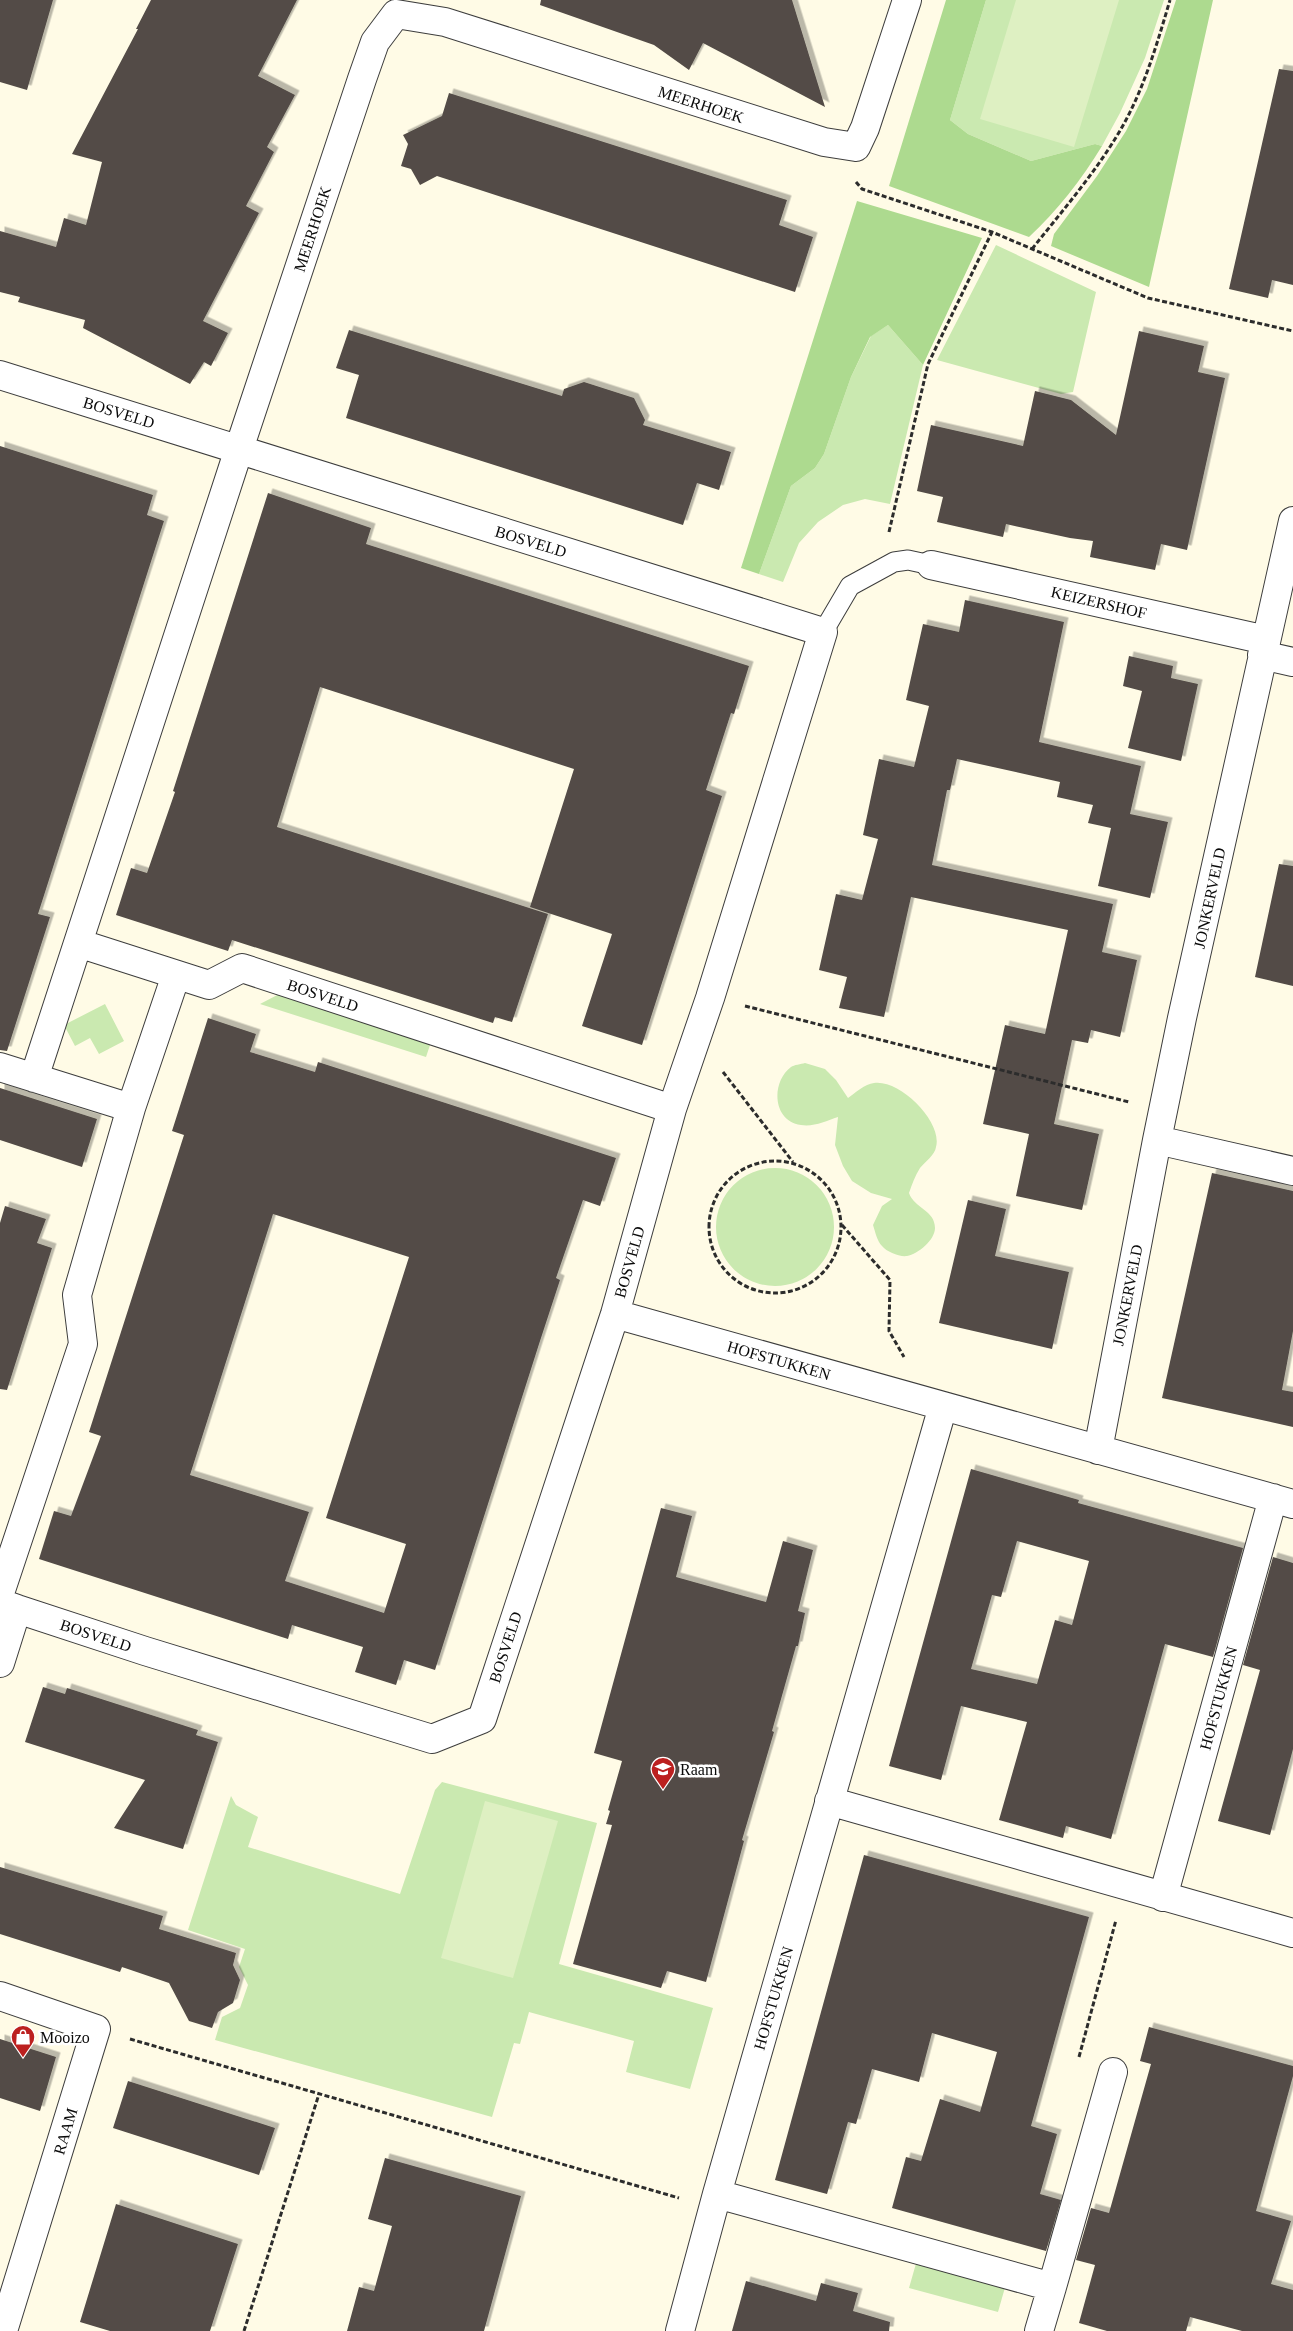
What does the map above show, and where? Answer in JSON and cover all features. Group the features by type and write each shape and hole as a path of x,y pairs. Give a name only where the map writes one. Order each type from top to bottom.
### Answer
{"street":[{"path":"856,147 865,128 906,0"},
{"name":"MEERHOEK","path":"239,449 375,42 392,7 824,142 856,147"},
{"name":"BOSVELD","path":"0,375 823,632 710,998 672,1109 614,1314 482,1718 432,1739 145,1651 6,1602"},
{"path":"34,1078 239,449"},
{"path":"1264,648 1293,521"},
{"name":"KEIZERSHOF","path":"931,565 1264,648 1293,662"},
{"name":"JONKERVELD","path":"1098,1450 1156,1140 1264,648"},
{"name":"BOSVELD","path":"78,944 209,985 242,968 672,1109"},
{"path":"0,1663 6,1602 83,1344 77,1295 132,1108 176,975"},
{"path":"0,1068 132,1108"},
{"path":"1156,1140 1293,1171"},
{"name":"HOFSTUKKEN","path":"614,1314 1283,1501 1163,1897"},
{"name":"HOFSTUKKEN","path":"680,2331 937,1404"},
{"path":"828,1801 1293,1933"},
{"path":"0,1996 96,2029"},
{"name":"RAAM","path":"3,2331 96,2029"},
{"path":"1039,2331 1113,2072"},
{"path":"715,2201 1052,2288"}],"lane":[{"name":"BOSVELD","path":"823,632 850,586 894,562 908,560 931,565"}],"path":[{"path":"1032,250 1092,173 1121,129 1143,85 1170,0"},
{"path":"856,147 852,175 862,189 992,232 1148,298 1293,331"},
{"path":"881,568 928,364 992,232"},
{"path":"710,998 1163,1110"},
{"path":"696,1039 793,1162"},
{"path":"772,1160 793,1162 812,1171 827,1185 838,1204 842,1225 839,1245 831,1263 818,1278 801,1288 782,1293 763,1292 744,1286 729,1274 716,1257 709,1235 710,1213 718,1192 732,1175 752,1164 772,1160"},
{"path":"842,1225 890,1280 889,1331 937,1404"},
{"path":"1113,2072 1078,2062 1125,1886"},
{"path":"96,2029 320,2094 715,2201"},
{"path":"244,2331 320,2094"}],"green space":[{"path":"946,0 986,0 950,120 968,134 1031,161 1095,144 1102,146 1068,194 1029,237 889,186"},
{"path":"986,0 1164,0 1145,58 1120,113 1102,146 1095,144 1031,161 968,134 950,120"},
{"path":"1016,0 1119,0 1074,147 980,119"},
{"path":"1176,0 1213,0 1149,287 1051,246 1054,234 1097,176 1126,131 1147,89"},
{"path":"857,201 982,238 923,365 888,325 870,337 851,377 824,454 815,468 791,486 759,574 741,568"},
{"path":"996,245 1096,292 1073,392 1061,394 937,360"},
{"path":"888,325 923,365 890,504 865,499 843,505 818,522 799,543 783,582 759,574 791,486 815,468 824,454 851,377 871,336"},
{"path":"285,991 432,1039 426,1057 260,1004"},
{"path":"105,1004 124,1041 99,1054 90,1038 75,1046 64,1025"},
{"path":"805,1063 825,1069 836,1080 848,1098 860,1089 874,1083 896,1088 917,1104 933,1126 936,1137 935,1150 932,1156 920,1168 909,1193 915,1202 932,1217 935,1228 929,1242 911,1255 897,1255 887,1250 876,1236 873,1225 882,1206 892,1199 871,1193 852,1181 843,1166 835,1145 838,1117 815,1124 801,1125 791,1122 780,1109 778,1091 784,1074 792,1066"},
{"path":"775,1168 786,1169 808,1178 824,1194 833,1216 833,1238 824,1260 808,1276 786,1285 775,1286 764,1285 742,1276 726,1260 717,1238 716,1227 717,1216 726,1194 742,1178 764,1169"},
{"path":"442,1782 597,1823 559,1964 713,2008 690,2089 626,2072 634,2041 529,2012 520,2044 514,2043 492,2117 215,2040 222,2017 240,2008 248,1985 239,1967 245,1949 188,1930 231,1796 236,1805 258,1817 248,1847 400,1894 435,1790"},
{"path":"485,1801 558,1821 513,1978 441,1958"},
{"path":"917,2260 1006,2284 998,2312 909,2288"}],"building":[{"path":"0,0 53,0 27,90 0,82"},
{"path":"151,0 297,0 258,76 295,95 267,147 274,152 246,206 259,213 203,321 228,333 211,366 204,362 190,384 83,328 85,320 18,302 20,297 0,292 0,231 56,247 64,218 86,225 102,162 72,154 138,29 136,29"},
{"path":"541,0 792,0 825,107 703,43 689,70 654,45 540,5"},
{"path":"1279,69 1293,71 1293,285 1272,280 1268,298 1229,289"},
{"path":"449,93 787,200 779,225 813,237 795,292 437,176 420,185 411,169 401,166 408,144 403,135 442,116"},
{"path":"349,330 562,396 564,389 584,382 634,398 645,420 643,425 731,452 719,490 697,483 683,525 346,418 359,375 336,368"},
{"path":"1139,331 1204,346 1198,372 1225,378 1187,550 1161,544 1155,570 1090,557 1093,541 1006,524 1003,537 937,522 943,497 917,491 931,425 1023,446 1035,391 1071,400 1116,435"},
{"path":"0,446 153,495 147,515 164,521 38,914 50,917 7,1051 0,1050"},
{"path":"268,493 371,528 366,544 749,666 734,714 731,713 706,790 722,796 642,1045 582,1026 612,934 530,907 574,769 320,687 277,827 548,914 512,1022 495,1017 493,1023 232,940 228,951 116,915 131,868 147,873 175,792 173,791"},
{"path":"965,600 1064,622 1039,742 1141,766 1130,814 1168,822 1150,898 1098,886 1111,828 1088,823 1093,805 1057,797 1060,782 957,759 950,790 947,790 932,865 1113,904 1102,952 1137,960 1120,1037 1091,1030 1088,1043 1072,1040 1054,1124 1099,1134 1082,1210 1016,1196 1029,1134 983,1124 1005,1025 1045,1034 1068,930 911,897 884,1017 839,1008 847,977 819,970 836,894 862,900 878,839 863,835 879,759 914,767 929,706 906,700 923,624 959,632"},
{"path":"1129,656 1173,666 1171,678 1198,684 1181,761 1128,748 1142,691 1123,686"},
{"path":"1279,864 1293,866 1293,986 1255,977"},
{"path":"208,1018 256,1034 250,1052 315,1072 318,1062 616,1158 600,1206 583,1200 556,1278 560,1280 435,1670 404,1660 396,1685 355,1672 363,1647 292,1625 288,1639 39,1559 54,1511 71,1516 101,1436 89,1432 184,1135 172,1131","holes":["273,1214 409,1257 326,1518 406,1544 384,1613 285,1581 309,1512 190,1475"]},
{"path":"0,1088 97,1119 82,1167 0,1140"},
{"path":"1212,1173 1293,1191 1293,1331 1282,1390 1293,1392 1293,1427 1162,1398"},
{"path":"968,1200 1006,1209 995,1256 1069,1272 1052,1349 939,1323"},
{"path":"5,1206 46,1219 37,1243 52,1248 7,1390 0,1389 0,1223"},
{"path":"971,1469 1079,1500 1078,1503 1243,1548 1213,1657 1165,1644 1111,1839 1066,1826 1063,1838 999,1820 1027,1722 961,1706 941,1780 889,1766","holes":["1017,1541 1089,1561 1072,1625 1055,1620 1037,1684 971,1669 992,1595 1001,1597"]},
{"path":"661,1508 692,1516 676,1577 744,1596 766,1602 783,1541 813,1550 798,1611 805,1613 798,1646 796,1646 772,1731 774,1732 742,1840 744,1841 706,1982 667,1971 661,1988 573,1964 612,1825 606,1824 610,1811 608,1810 622,1761 594,1753"},
{"path":"1273,1557 1293,1563 1293,1749 1270,1835 1218,1821 1260,1670 1243,1665"},
{"path":"43,1687 65,1694 67,1688 198,1730 196,1735 218,1742 183,1849 114,1828 145,1780 25,1742"},
{"path":"864,1855 1089,1917 1031,2126 1057,2134 1040,2194 1061,2200 1046,2251 892,2208 906,2157 921,2161 940,2099 980,2112 997,2052 932,2033 919,2082 872,2069 856,2124 848,2122 827,2194 775,2180"},
{"path":"0,1867 163,1916 159,1929 236,1953 233,1965 240,1980 233,2003 218,2012 212,2028 189,2021 169,1983 122,1967 120,1972 0,1934"},
{"path":"1149,2027 1293,2066 1293,2076 1256,2211 1291,2221 1271,2284 1293,2290 1293,2331 1242,2331 1190,2317 1186,2331 1107,2331 1079,2323 1095,2265 1076,2260 1091,2208 1109,2213 1151,2064 1140,2061"},
{"path":"0,2039 56,2057 40,2111 0,2098"},
{"path":"128,2081 275,2128 259,2175 113,2128"},
{"path":"385,2158 521,2196 484,2331 347,2331 359,2287 374,2291 392,2226 368,2219"},
{"path":"116,2204 238,2244 210,2331 110,2331 80,2322"},
{"path":"746,2281 816,2301 821,2283 858,2293 853,2311 890,2322 889,2331 732,2331"}],"place":[{"name":"Raam","path":"663,1790"},
{"name":"Mooizo","path":"23,2058"}]}
